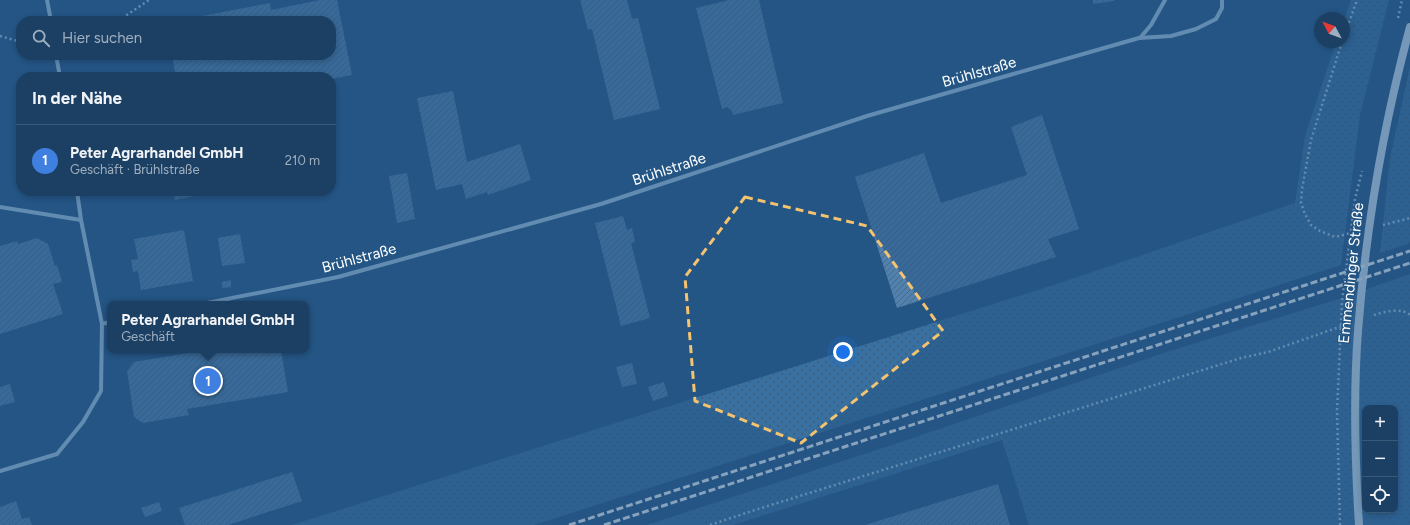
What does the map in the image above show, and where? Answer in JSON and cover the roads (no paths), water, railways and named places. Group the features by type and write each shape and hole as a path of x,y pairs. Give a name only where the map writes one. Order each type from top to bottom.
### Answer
{"main road":[{"name":"Emmendinger Straße","path":"1359,525 1356,470 1356,368 1358,331 1373,195 1386,124 1410,27"}],"street":[{"path":"47,0 50,16"},
{"path":"1139,38 1151,25 1165,0"},
{"name":"Brühlstraße","path":"217,301 338,277 601,204 867,116 1139,38 1171,36 1196,30 1216,19 1222,8 1222,0"},
{"path":"57,60 59,72"},
{"path":"0,471 57,454 83,422 101,391 102,324 81,220 78,196"},
{"path":"0,207 81,220"},
{"path":"102,324 107,323"}],"railway":[{"path":"569,525 1410,251"},
{"path":"604,525 1410,263"}],"place":[{"name":"Peter Agrarhandel GmbH","path":"208,381"}]}
